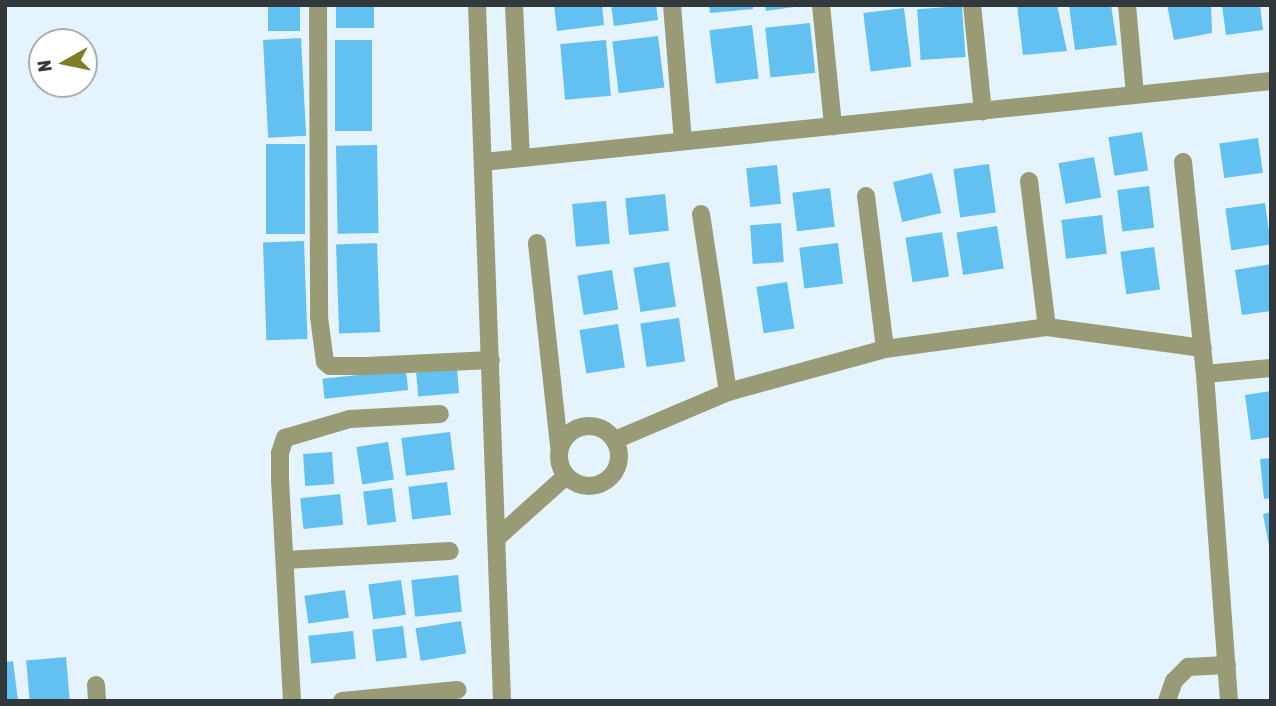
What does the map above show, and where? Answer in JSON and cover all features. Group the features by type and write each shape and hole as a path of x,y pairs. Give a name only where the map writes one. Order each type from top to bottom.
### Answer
{"street":[{"path":"318,5 319,317 326,362 330,366 366,366 491,360"},
{"path":"477,5 502,701"},
{"path":"514,5 521,158"},
{"path":"672,5 683,141"},
{"path":"821,5 833,126"},
{"path":"972,5 983,111"},
{"path":"1128,5 1135,95"},
{"path":"483,162 1271,81"},
{"path":"1183,162 1206,374 1229,701"},
{"path":"1029,181 1047,327"},
{"path":"866,196 885,349"},
{"path":"701,214 729,392"},
{"path":"537,243 558,458 566,476 583,486 603,483 611,477 619,460 615,440 609,432 590,425 571,431 559,447"},
{"path":"615,440 729,392 885,349 1047,327 1203,348"},
{"path":"1206,374 1271,368"},
{"path":"292,701 280,453 285,438 350,419 440,414"},
{"path":"498,537 566,476"},
{"path":"285,560 450,551"},
{"path":"1167,701 1174,681 1188,667 1227,665"},
{"path":"342,701 457,690"}],"building":[{"path":"268,5 300,5 300,31 268,31"},
{"path":"336,5 374,5 374,28 336,28"},
{"path":"554,5 602,5 604,25 557,31"},
{"path":"611,5 656,5 658,20 614,26"},
{"path":"709,5 753,5 753,9 710,13"},
{"path":"765,5 794,5 794,7 766,11"},
{"path":"1017,5 1057,5 1067,51 1023,55"},
{"path":"1069,5 1111,5 1117,45 1075,50"},
{"path":"1167,5 1211,5 1212,33 1174,40"},
{"path":"1222,5 1260,5 1263,30 1226,35"},
{"path":"962,6 966,57 921,60 917,9"},
{"path":"904,8 911,67 870,72 863,13"},
{"path":"810,23 815,73 770,77 765,28"},
{"path":"752,25 759,79 716,84 709,30"},
{"path":"658,36 664,88 619,93 612,42"},
{"path":"301,38 306,136 268,138 263,40"},
{"path":"335,40 372,40 372,131 335,131"},
{"path":"606,40 611,96 565,100 560,44"},
{"path":"1142,132 1148,171 1115,176 1108,137"},
{"path":"1258,138 1263,173 1224,178 1219,143"},
{"path":"266,144 305,144 305,234 266,234"},
{"path":"377,145 379,233 338,234 336,146"},
{"path":"1094,157 1101,197 1066,204 1059,163"},
{"path":"989,164 996,213 960,218 953,169"},
{"path":"777,165 781,204 750,207 746,168"},
{"path":"932,173 941,213 902,222 893,182"},
{"path":"1149,186 1154,228 1122,232 1117,190"},
{"path":"830,188 835,227 797,231 792,193"},
{"path":"665,194 669,231 629,235 625,198"},
{"path":"606,201 610,244 576,247 572,204"},
{"path":"1265,203 1271,245 1231,250 1225,209"},
{"path":"1102,215 1107,254 1066,259 1061,220"},
{"path":"781,223 784,262 753,264 750,225"},
{"path":"997,226 1004,268 963,275 957,232"},
{"path":"942,232 949,276 912,282 905,238"},
{"path":"304,241 307,339 266,340 263,242"},
{"path":"377,243 380,332 339,333 336,244"},
{"path":"838,243 843,284 804,288 799,248"},
{"path":"1154,247 1160,290 1126,294 1120,252"},
{"path":"669,262 676,306 640,312 633,268"},
{"path":"1271,264 1271,311 1242,315 1235,270"},
{"path":"612,270 618,310 584,315 577,275"},
{"path":"787,282 794,328 764,333 756,287"},
{"path":"679,318 685,362 647,367 640,323"},
{"path":"618,324 625,367 586,374 579,330"},
{"path":"457,369 459,393 418,396 416,373"},
{"path":"406,370 408,390 325,399 322,379"},
{"path":"1271,391 1271,437 1251,440 1245,395"},
{"path":"450,432 455,470 406,476 401,438"},
{"path":"388,442 394,480 362,485 356,447"},
{"path":"332,452 334,484 305,486 303,454"},
{"path":"1271,458 1271,498 1264,499 1260,459"},
{"path":"447,482 451,515 412,520 408,487"},
{"path":"392,488 396,522 367,525 363,492"},
{"path":"340,494 343,525 303,529 300,498"},
{"path":"1271,512 1271,546 1269,546 1263,514"},
{"path":"458,575 462,612 415,617 411,580"},
{"path":"401,580 406,615 373,619 368,585"},
{"path":"345,590 349,618 308,623 304,596"},
{"path":"461,621 466,654 421,661 416,628"},
{"path":"403,626 407,658 376,662 372,630"},
{"path":"353,631 356,659 311,664 308,636"},
{"path":"66,657 70,701 30,701 26,660"},
{"path":"13,661 18,701 5,701 5,662"}]}
